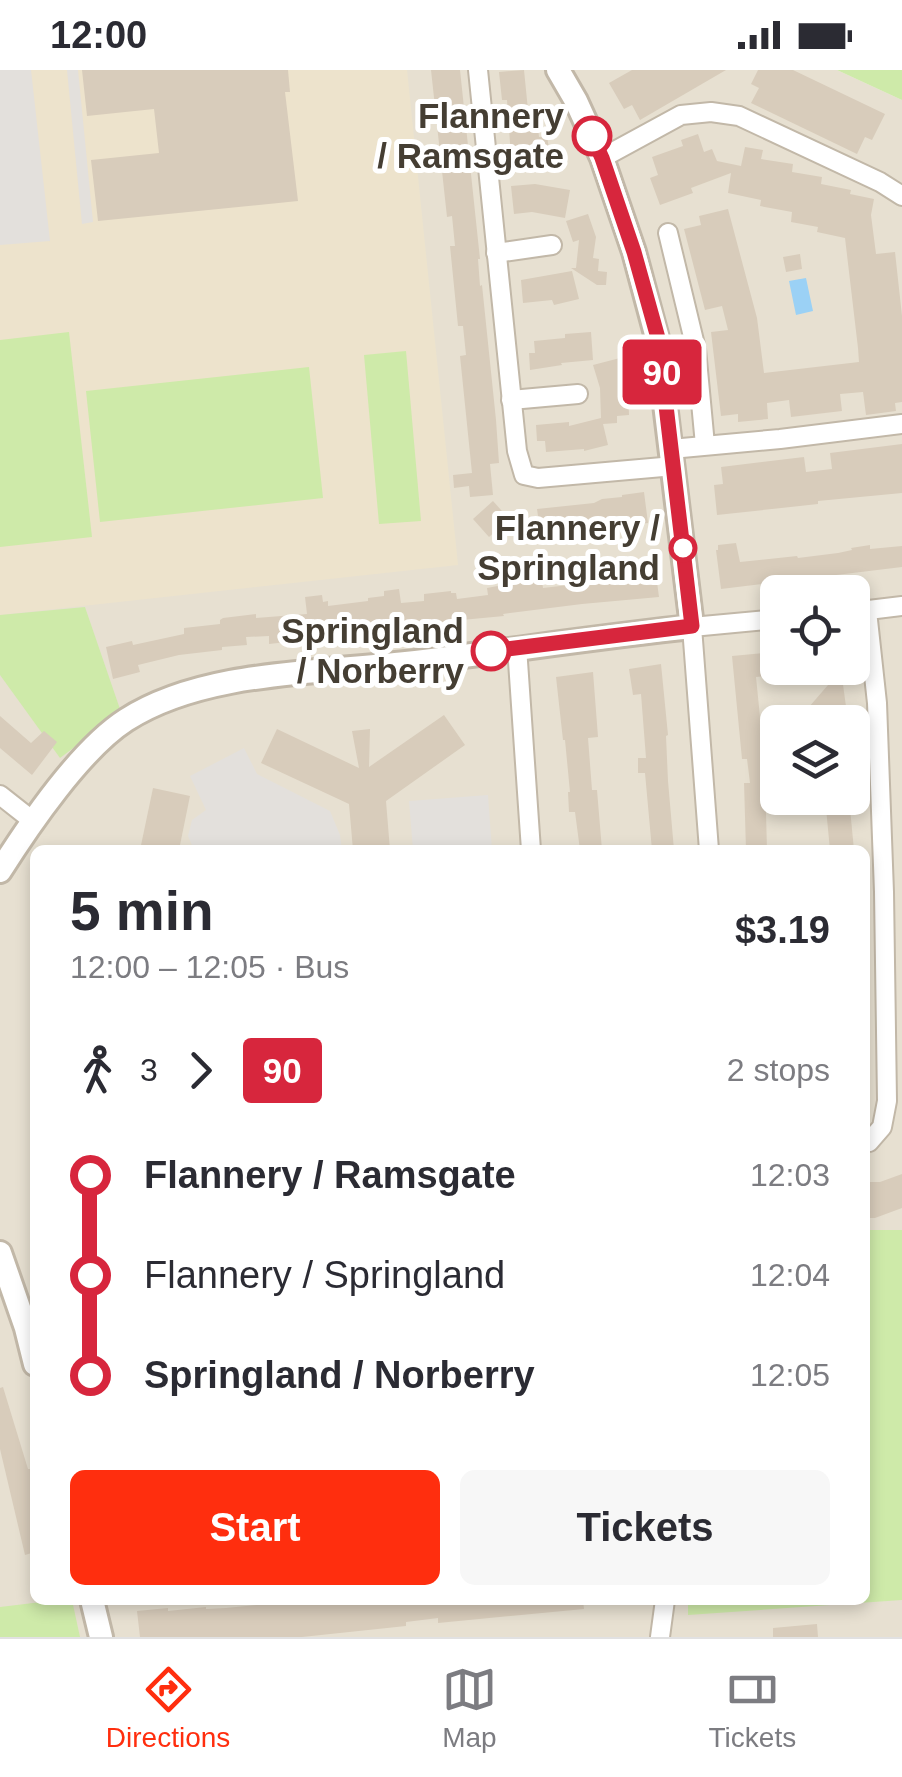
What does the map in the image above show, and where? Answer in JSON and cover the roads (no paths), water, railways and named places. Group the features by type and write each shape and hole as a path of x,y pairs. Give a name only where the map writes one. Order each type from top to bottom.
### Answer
{"street":[{"path":"478,70 516,452 524,475 538,478 672,458 705,445 902,424"},
{"path":"558,70 602,158 658,338 692,626 709,845"},
{"path":"602,158 681,115 711,112 739,116 902,196"},
{"path":"668,233 696,349 705,445"},
{"path":"496,253 552,244"},
{"path":"511,400 578,394"},
{"path":"870,610 902,606"},
{"path":"0,871 33,821 90,752 123,722 189,690 226,682 760,620"},
{"path":"517,647 531,845"},
{"path":"870,665 877,703 887,1100 882,1127 870,1141"},
{"path":"0,795 33,821"},
{"path":"0,1254 30,1327"},
{"path":"93,1605 101,1637"},
{"path":"651,1637 660,1637 664,1605"}],"water":[{"path":"806,278 813,311 796,315 789,281"}],"place":[{"name":"Flannery / Ramsgate","path":"592,136"},
{"name":"Flannery / Springland","path":"683,548"},
{"name":"Springland / Norberry","path":"491,651"}]}
